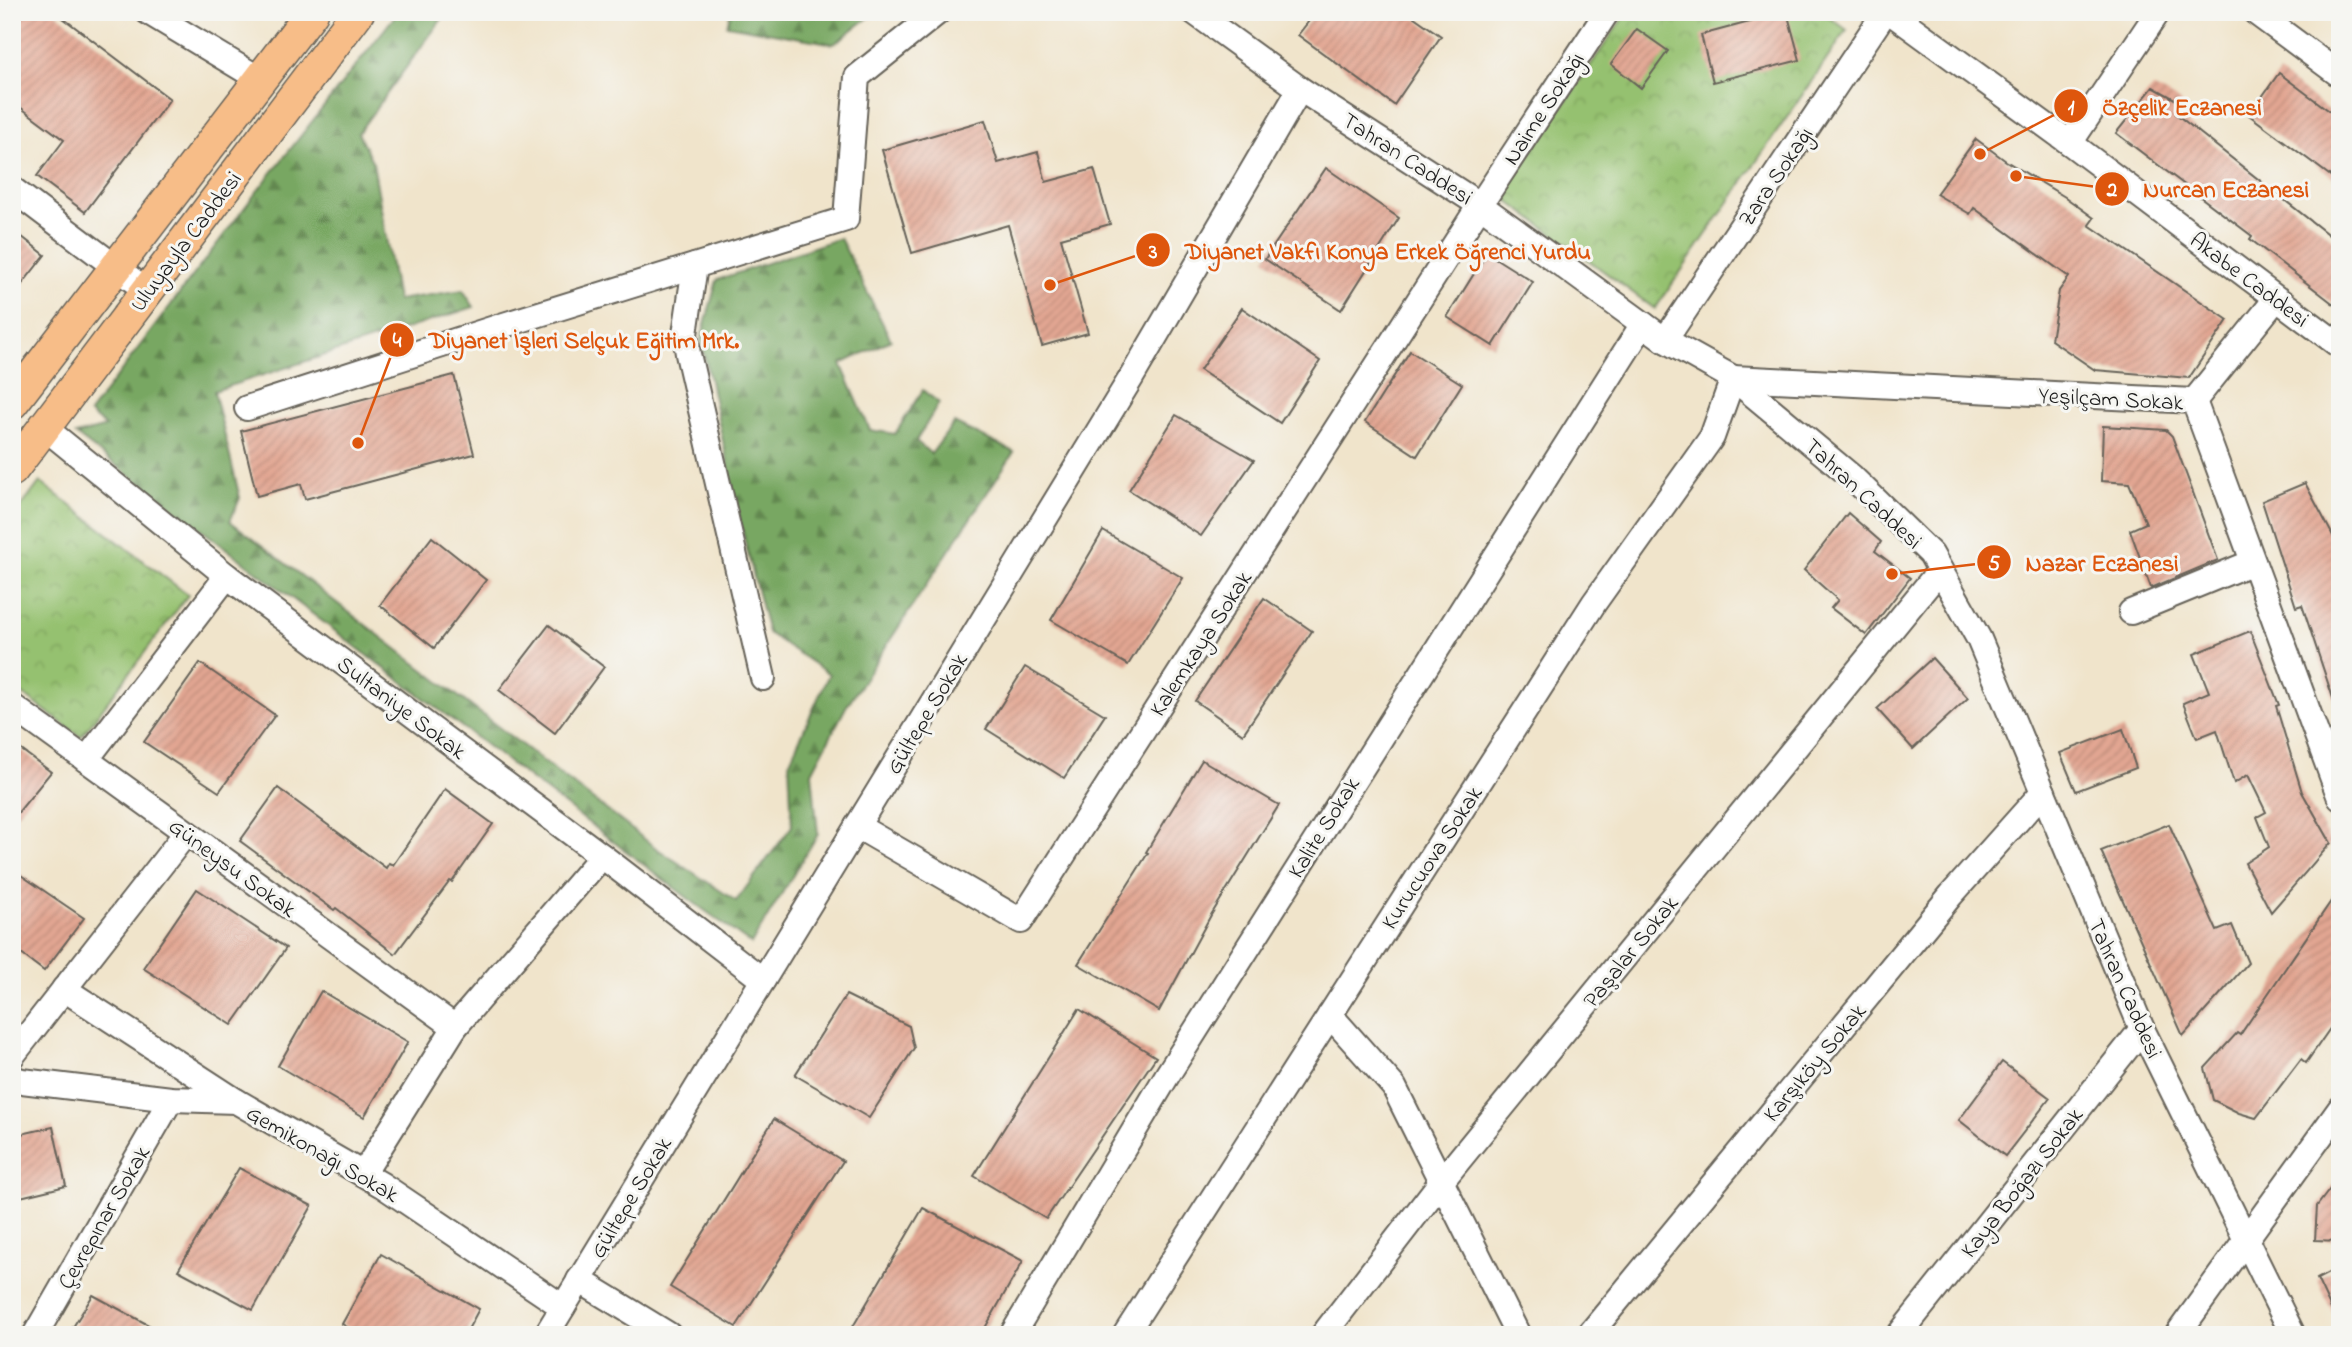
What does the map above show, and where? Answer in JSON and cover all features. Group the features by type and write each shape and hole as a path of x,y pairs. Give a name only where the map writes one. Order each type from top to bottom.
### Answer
{"main road":[{"name":"Uluyayla Caddesi","path":"12,402 312,12"},
{"name":"Uluyayla Caddesi","path":"12,470 358,12"}],"street":[{"path":"148,12 261,80"},
{"path":"247,408 846,219 857,77 938,12"},
{"name":"Tahran Caddesi","path":"1194,12 1300,89 1480,205 1665,340 1733,378 1852,477 1931,554 1979,639 2142,1029 2247,1237 2293,1335"},
{"name":"Naime Sokağı","path":"1480,205 1607,12"},
{"name":"Akabe Caddesi","path":"1888,12 2070,143 2340,346"},
{"name":"Zara Sokağı","path":"1665,340 1888,12"},
{"path":"2070,143 2158,12"},
{"path":"2255,12 2340,75"},
{"name":"Gültepe Sokak","path":"546,1335 1130,379 1300,89"},
{"path":"12,189 147,291"},
{"name":"Kalemkaya Sokak","path":"857,826 1021,921 1480,205"},
{"path":"695,266 685,334 688,354 763,678"},
{"path":"2194,401 2276,299"},
{"name":"Kalite Sokak","path":"1012,1335 1168,1073 1643,324"},
{"name":"Yeşilçam Sokak","path":"1733,378 2194,401 2340,798"},
{"name":"Kurucuova Sokak","path":"1125,1335 1594,603 1712,437 1733,378"},
{"name":"Sultaniye Sokak","path":"45,428 227,576 602,856 763,980"},
{"path":"2131,612 2253,562"},
{"name":"Paşalar Sokak","path":"1323,1335 1441,1182 1940,570"},
{"path":"86,760 227,576"},
{"name":"Güneysu Sokak","path":"12,706 455,1027"},
{"name":"Karşıköy Sokak","path":"1589,1335 1942,906 2043,792"},
{"path":"12,1056 186,832"},
{"path":"363,1174 455,1027 602,856"},
{"path":"64,989 236,1101"},
{"path":"1330,1015 1394,1087 1518,1335"},
{"name":"Kaya Boğazı Sokak","path":"1899,1335 2142,1029"},
{"name":"Gemikonağı Sokak","path":"12,1078 171,1099 236,1101 363,1174 563,1307"},
{"name":"Çevrepınar Sokak","path":"35,1335 171,1099"},
{"path":"2177,1335 2340,1109"},
{"path":"579,1280 669,1335"}],"green space":[{"path":"398,12 447,12 358,133 373,163 397,300 463,290 474,307 214,391 240,498 230,521 656,848 736,901 792,826 789,763 829,674 768,633 742,530 701,339 717,280 840,238 891,340 841,364 870,430 895,434 923,390 939,403 916,441 931,454 954,423 1014,452 846,707 812,772 818,834 751,944 76,435 106,427 89,413 248,203"},
{"path":"731,12 876,12 834,44 727,25"},
{"path":"1627,12 1822,12 1847,30 1655,309 1501,196"},
{"path":"40,482 188,595 81,737 12,686 12,519"}],"building":[{"path":"12,12 55,12 170,99 85,212 37,176 64,140 12,101"},
{"path":"1316,12 1407,12 1441,36 1394,105 1298,35"},
{"path":"1787,12 1800,60 1713,82 1701,35"},
{"path":"1637,29 1668,51 1641,88 1611,64"},
{"path":"2279,73 2340,119 2340,183 2249,115"},
{"path":"2153,87 2182,103 2176,114 2340,244 2340,309 2250,239 2252,236 2116,133"},
{"path":"985,120 998,163 1038,152 1046,182 1094,169 1110,224 1061,238 1088,333 1042,346 1008,225 912,253 882,150"},
{"path":"1976,139 2065,197 2094,218 2089,225 2228,320 2189,378 2095,370 2051,340 2059,291 2069,277 1974,208 1970,214 1936,194"},
{"path":"1326,168 1399,218 1341,310 1265,259"},
{"path":"12,229 45,255 12,297"},
{"path":"1487,253 1533,282 1493,346 1447,317"},
{"path":"1242,308 1320,361 1280,423 1200,370"},
{"path":"1410,351 1462,384 1417,456 1365,422"},
{"path":"454,375 474,454 305,499 301,484 257,496 241,431"},
{"path":"1176,415 1254,460 1201,536 1129,490"},
{"path":"2103,426 2166,430 2172,436 2218,560 2151,588 2130,530 2146,523 2129,483 2101,481"},
{"path":"2305,483 2340,549 2340,706 2336,707 2302,605 2296,607 2262,501"},
{"path":"1848,513 1881,542 1875,551 1910,578 1866,635 1831,608 1838,600 1804,570"},
{"path":"1103,531 1183,578 1128,665 1051,620"},
{"path":"432,537 486,580 434,648 380,605"},
{"path":"1264,598 1312,631 1243,734 1195,701"},
{"path":"549,625 604,667 555,733 499,690"},
{"path":"2250,631 2279,705 2276,706 2302,792 2331,843 2271,912 2245,863 2269,847 2257,817 2266,812 2248,775 2234,783 2217,730 2197,738 2183,703 2209,692 2194,654"},
{"path":"1932,658 1968,698 1913,749 1877,709"},
{"path":"200,663 275,715 219,792 144,742"},
{"path":"1025,667 1105,715 1064,778 986,729"},
{"path":"2123,729 2136,768 2076,791 2060,753"},
{"path":"12,743 51,772 12,820"},
{"path":"1202,760 1279,805 1211,915 1159,1011 1078,964 1148,853 1146,852"},
{"path":"278,788 386,868 389,863 393,865 445,789 493,824 452,882 450,881 395,954 336,908 334,910 240,841"},
{"path":"2169,824 2217,931 2232,925 2248,963 2183,1036 2101,851"},
{"path":"12,869 84,918 44,971 12,947"},
{"path":"2340,888 2340,1014 2306,1063 2301,1059 2256,1118 2213,1100 2205,1068 2237,1033 2240,1035"},
{"path":"197,889 286,948 232,1025 143,968"},
{"path":"321,991 408,1042 364,1117 278,1066"},
{"path":"846,995 909,1026 914,1048 869,1118 795,1075"},
{"path":"1079,1009 1156,1057 1046,1219 974,1176"},
{"path":"2002,1062 2050,1098 2005,1156 1959,1120"},
{"path":"774,1119 843,1161 736,1327 670,1287"},
{"path":"53,1127 66,1186 12,1199 12,1136"},
{"path":"239,1168 312,1206 253,1310 178,1270"},
{"path":"2340,1176 2340,1241 2315,1240 2317,1206"},
{"path":"923,1208 1023,1261 981,1335 848,1335"},
{"path":"381,1254 479,1309 465,1335 361,1335 342,1324"},
{"path":"2340,1267 2340,1328 2317,1279"},
{"path":"93,1295 167,1335 68,1335"}],"place":[{"name":"Özçelik Eczanesi","path":"1980,154"},
{"name":"Nurcan Eczanesi","path":"2016,176"},
{"name":"Diyanet Vakfı Konya Erkek Öğrenci Yurdu","path":"1050,285"},
{"name":"Diyanet İşleri Selçuk Eğitim Mrk.","path":"358,443"},
{"name":"Nazar Eczanesi","path":"1892,574"}]}
